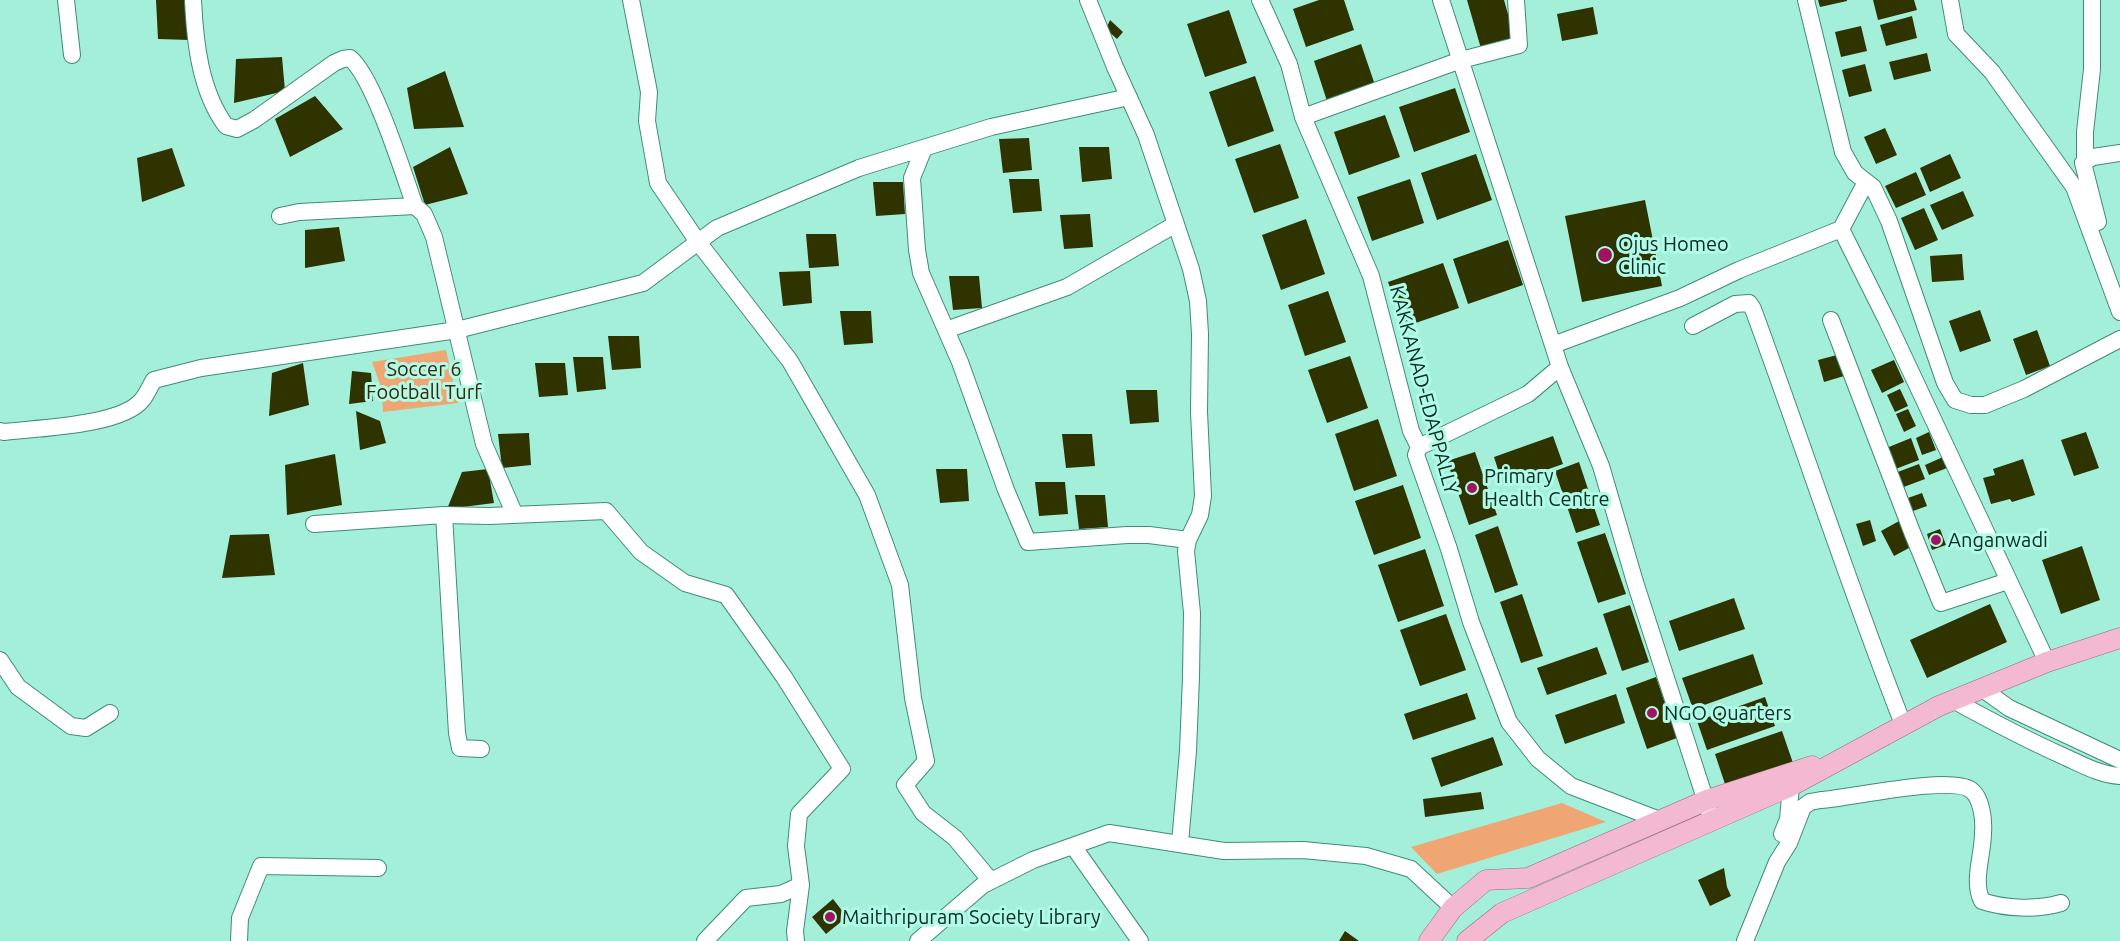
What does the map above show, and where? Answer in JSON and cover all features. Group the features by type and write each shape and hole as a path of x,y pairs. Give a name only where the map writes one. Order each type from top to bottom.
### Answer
{"main road":[{"path":"1467,941 1502,913 1712,822 1811,765 1823,768 1903,724 1953,700 2047,662 2120,638"},
{"path":"1428,941 1452,908 1486,880 1528,878 1707,800 1789,779"}],"street":[{"path":"66,0 72,55"},
{"path":"193,0 200,65 214,106 225,126 237,129 246,125 334,63 350,58 355,62 369,85 415,206 424,214 434,237 484,444 514,515"},
{"path":"631,0 649,92 647,121 658,183 698,242 790,361 867,495 900,585 913,698 926,761 905,785 923,813 955,838 991,881"},
{"path":"1088,0 1146,135 1191,268 1196,291 1200,334 1199,412 1203,496 1200,515 1188,540 1186,551 1192,613 1191,677 1188,751 1180,843"},
{"name":"KAKKANAD-EDAPPALLY","path":"1260,0 1289,64 1304,117 1371,276 1412,431 1419,447 1416,455 1449,549 1471,622 1509,722 1538,759 1571,786 1662,821"},
{"path":"1441,0 1560,367 1600,466 1707,800 1712,822"},
{"path":"1304,117 1461,60 1519,45 1516,0"},
{"path":"1806,0 1843,152 1856,173 1873,187 1889,221 1945,383 1955,400 1971,405 1985,405 2024,389 2120,339"},
{"path":"1950,0 1956,34 1992,72 2074,187 2120,312"},
{"path":"2092,0 2092,69 2083,163 2120,286"},
{"path":"0,431 94,422 123,414 142,401 154,380 201,368 457,330 643,283 717,228 859,168 991,127 1129,97"},
{"path":"924,148 912,178 917,250 921,273 960,362 1006,490 1028,542 1127,535 1188,540"},
{"path":"2085,160 2120,153"},
{"path":"1553,345 1680,298 1739,270 1841,229 1866,182"},
{"path":"280,216 299,212 415,206"},
{"path":"946,330 1067,287 1176,224"},
{"path":"1841,229 1887,321 2047,662"},
{"path":"1693,326 1735,304 1749,303 1753,309 1864,623 1903,724"},
{"path":"1831,320 1941,603 2008,581"},
{"path":"1419,447 1528,394 1560,367"},
{"path":"314,524 444,514 514,515 606,512 641,552 685,582 726,595 784,677 842,769 799,814 796,846 801,885 796,941"},
{"path":"444,514 457,733 460,748 481,749"},
{"path":"0,660 18,687 71,726 86,728 110,713"},
{"path":"1981,688 2008,708 2120,760"},
{"path":"1953,700 2016,734 2086,767 2109,776 2120,776"},
{"path":"1789,779 1803,807"},
{"path":"1777,862 1778,843 1788,819 1789,779"},
{"path":"1745,941 1777,862 1789,843 1803,807 1810,802 1821,800 1937,785 1958,785 1972,790 1983,816 1977,884 1978,894 1982,901 2000,906 2036,908 2061,903"},
{"path":"918,941 983,885 1033,860 1109,833 1224,851 1303,850 1366,855 1411,869 1452,908"},
{"path":"1073,846 1140,941"},
{"path":"239,941 240,918 261,866 378,868"},
{"path":"705,941 746,897 781,894 801,885"}],"green space":[{"name":"Soccer 6 Football Turf","path":"446,350 458,403 383,412 382,390 372,362"},
{"path":"1562,803 1606,822 1437,874 1411,847"}],"building":[{"path":"156,0 184,0 190,40 158,39"},
{"path":"1319,0 1344,0 1354,30 1306,47 1293,9"},
{"path":"1467,0 1504,0 1516,42 1482,52"},
{"path":"1818,0 1847,0 1847,1 1820,7"},
{"path":"1873,0 1914,0 1917,10 1878,20"},
{"path":"1593,7 1598,34 1562,41 1557,14"},
{"path":"1229,10 1247,63 1205,77 1187,24"},
{"path":"1912,16 1917,38 1886,46 1880,25"},
{"path":"1110,20 1123,32 1117,39 1106,29"},
{"path":"1861,26 1867,51 1841,57 1835,32"},
{"path":"1361,44 1375,85 1327,101 1314,61"},
{"path":"1927,53 1931,71 1894,80 1889,62"},
{"path":"282,57 285,91 234,103 236,59"},
{"path":"1865,64 1872,91 1849,97 1842,70"},
{"path":"445,71 464,127 414,129 407,88"},
{"path":"1255,76 1274,131 1228,147 1209,92"},
{"path":"1455,88 1470,132 1414,152 1399,107"},
{"path":"315,96 343,129 290,157 275,119"},
{"path":"1385,115 1400,157 1349,175 1334,132"},
{"path":"1885,128 1897,155 1876,164 1864,137"},
{"path":"1029,138 1032,170 1003,173 999,139"},
{"path":"1280,144 1299,198 1254,213 1235,159"},
{"path":"450,147 468,194 425,205 413,167"},
{"path":"1079,147 1109,147 1112,179 1082,182"},
{"path":"172,148 185,186 142,202 137,158"},
{"path":"1476,154 1492,200 1437,220 1421,173"},
{"path":"1950,154 1961,178 1930,192 1920,168"},
{"path":"1916,172 1926,195 1896,208 1885,186"},
{"path":"1009,179 1039,179 1042,211 1013,213"},
{"path":"1410,179 1424,223 1372,241 1357,197"},
{"path":"873,182 903,182 905,214 876,216"},
{"path":"1963,191 1974,216 1942,230 1930,205"},
{"path":"1645,200 1662,286 1582,302 1565,216"},
{"path":"1924,208 1938,240 1915,250 1901,218"},
{"path":"1090,214 1093,247 1064,249 1060,215"},
{"path":"1306,219 1325,274 1281,290 1262,235"},
{"path":"339,227 345,261 305,268 305,230"},
{"path":"806,234 836,234 839,266 809,268"},
{"path":"1508,240 1523,285 1468,304 1453,259"},
{"path":"1962,254 1964,280 1932,282 1930,256"},
{"path":"1443,263 1459,308 1404,327 1388,282"},
{"path":"810,271 812,303 783,306 779,272"},
{"path":"949,276 979,276 982,308 953,310"},
{"path":"1328,291 1346,342 1305,356 1288,305"},
{"path":"1980,310 1991,341 1960,352 1949,321"},
{"path":"840,311 871,311 873,343 844,345"},
{"path":"2037,330 2050,366 2026,375 2013,339"},
{"path":"608,336 639,336 641,368 612,370"},
{"path":"1837,355 1844,376 1824,382 1818,360"},
{"path":"1350,356 1368,408 1327,423 1308,370"},
{"path":"573,357 603,357 606,389 577,392"},
{"path":"1894,360 1904,382 1882,393 1871,370"},
{"path":"303,363 309,405 269,416 272,373"},
{"path":"535,363 565,363 568,395 539,397"},
{"path":"352,371 371,373 373,401 349,404"},
{"path":"1900,389 1908,406 1895,412 1887,395"},
{"path":"1126,390 1157,390 1159,422 1130,424"},
{"path":"1908,409 1916,426 1904,432 1896,414"},
{"path":"356,411 380,421 386,443 360,450"},
{"path":"1378,419 1397,476 1354,491 1335,434"},
{"path":"1929,432 1936,450 1922,455 1916,438"},
{"path":"2086,432 2099,468 2074,476 2061,440"},
{"path":"529,433 531,465 502,468 498,434"},
{"path":"1062,434 1092,434 1095,466 1066,468"},
{"path":"1553,436 1563,464 1503,485 1494,457"},
{"path":"1911,438 1919,460 1893,470 1884,449"},
{"name":"Primary Health Centre","path":"1475,452 1497,515 1469,525 1447,461"},
{"path":"335,454 342,505 287,515 285,465"},
{"path":"1943,457 1947,468 1929,475 1925,465"},
{"path":"2023,459 2035,495 2012,502 2010,499 1991,504 1983,478 1995,475 1993,469"},
{"path":"1579,462 1600,525 1576,533 1555,471"},
{"path":"1919,464 1925,479 1901,488 1895,473"},
{"path":"488,469 494,503 447,509 462,472"},
{"path":"936,469 967,469 969,501 940,503"},
{"path":"1035,482 1065,482 1068,514 1039,516"},
{"path":"1403,485 1421,538 1374,555 1355,501"},
{"path":"1922,493 1927,506 1913,511 1908,498"},
{"path":"1075,495 1105,495 1108,527 1079,529"},
{"path":"1870,520 1876,541 1863,546 1856,524"},
{"path":"1901,520 1909,548 1894,556 1881,531"},
{"path":"1498,526 1518,585 1495,593 1475,535"},
{"name":"Anganwadi","path":"1940,529 1946,545 1932,550 1927,534"},
{"path":"1605,533 1626,594 1598,603 1577,542"},
{"path":"269,534 275,575 222,578 230,535"},
{"path":"2082,546 2100,600 2061,614 2042,560"},
{"path":"1425,549 1444,606 1398,622 1378,565"},
{"path":"1522,594 1543,656 1521,663 1500,602"},
{"path":"1734,598 1745,629 1679,651 1669,621"},
{"path":"1990,604 2007,642 1927,678 1910,640"},
{"path":"1630,605 1649,662 1622,671 1603,614"},
{"path":"1446,614 1466,670 1420,686 1400,630"},
{"path":"1597,647 1607,674 1547,695 1537,668"},
{"path":"1753,654 1763,684 1693,709 1682,678"},
{"name":"NGO Quarters","path":"1656,677 1677,738 1647,749 1626,688"},
{"path":"1467,693 1476,719 1413,740 1404,714"},
{"path":"1616,694 1625,723 1565,744 1555,715"},
{"path":"1765,697 1775,726 1707,750 1697,721"},
{"path":"1782,731 1793,763 1726,787 1715,754"},
{"path":"1493,737 1503,765 1441,787 1431,758"},
{"path":"1481,792 1484,809 1425,817 1423,799"},
{"path":"1724,868 1731,896 1710,906 1698,880"},
{"name":"Maithripuram Society Library","path":"833,899 847,917 826,934 812,917"},
{"path":"1345,931 1359,941 1339,941"}],"place":[{"name":"Ojus Homeo Clinic","path":"1605,255"},
{"name":"Primary Health Centre","path":"1472,488"},
{"name":"Anganwadi","path":"1936,540"},
{"name":"NGO Quarters","path":"1652,713"},
{"name":"Maithripuram Society Library","path":"830,917"}]}
